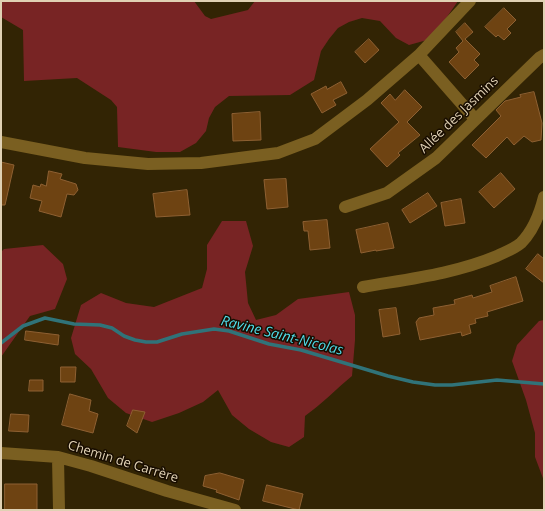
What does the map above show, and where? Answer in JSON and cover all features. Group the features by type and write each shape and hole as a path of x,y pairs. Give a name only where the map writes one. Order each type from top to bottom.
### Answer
{"street":[{"path":"1,142 86,158 148,164 201,163 278,153 315,139 367,100 419,55 470,1"},
{"path":"419,55 475,119"},
{"name":"Allée des Jasmins","path":"345,208 387,193 436,158 475,119 539,58 544,55"},
{"path":"363,287 449,272 512,250 521,242 531,229 542,207 544,197"},
{"name":"Chemin de Carrère","path":"1,453 58,457 91,466 167,491 235,510"},
{"path":"58,457 59,510"}],"shaded area":[{"path":"1,1 194,1 205,16 211,19 248,10 255,1 458,1 440,27 427,40 409,45 396,38 380,21 362,18 349,22 338,28 321,51 314,80 290,95 229,96 215,107 209,118 206,131 196,143 180,152 156,152 118,147 117,107 111,100 77,78 24,81 23,30 1,17"},
{"path":"222,221 246,221 253,246 245,272 248,303 256,320 276,315 298,299 349,292 355,315 355,340 352,376 305,416 304,437 289,447 271,442 249,429 232,415 218,390 203,402 179,413 152,422 126,413 108,398 91,369 75,354 71,338 81,305 101,293 126,303 154,307 202,288 207,269 207,245"},
{"path":"43,245 63,264 67,279 55,309 30,316 1,357 1,252 4,249"},
{"path":"544,320 544,481 535,457 535,433 526,400 512,361 517,345 539,321"}],"building":[{"path":"504,8 516,20 507,29 511,33 504,40 498,35 496,37 485,27"},
{"path":"465,23 473,32 465,39 480,54 474,60 479,65 465,79 449,62 459,52 456,48 463,41 456,32"},
{"path":"369,39 379,50 365,63 355,52"},
{"path":"341,82 347,93 333,100 336,105 322,113 311,94 326,86 327,89"},
{"path":"405,90 422,107 407,122 420,135 398,153 400,155 387,167 370,149 399,122 381,103 390,94 395,100"},
{"path":"534,92 542,123 541,140 532,142 524,136 514,145 507,137 486,158 472,145 501,116 496,110 505,101 521,97 520,95"},
{"path":"260,112 261,140 233,141 232,114"},
{"path":"1,162 14,165 5,205 1,205"},
{"path":"49,171 62,174 60,179 76,184 78,190 74,195 67,194 61,217 39,211 42,201 30,198 33,185 40,187 41,184 46,186"},
{"path":"501,173 515,189 494,208 479,192"},
{"path":"286,179 288,207 267,209 264,180"},
{"path":"187,190 190,215 156,217 153,194"},
{"path":"428,193 437,206 410,223 402,210"},
{"path":"461,199 465,223 445,226 441,203"},
{"path":"327,220 330,248 310,250 308,231 304,231 303,222"},
{"path":"388,223 394,248 361,253 356,230"},
{"path":"538,254 544,259 544,283 526,269"},
{"path":"516,277 523,301 487,312 488,316 475,319 476,323 469,325 471,333 462,336 461,332 420,340 416,322 419,318 434,315 433,308 455,304 454,300 472,295 473,298 492,292 490,286"},
{"path":"396,308 400,334 383,337 379,310"},
{"path":"26,331 59,335 58,345 25,340"},
{"path":"61,367 76,367 75,382 61,382"},
{"path":"30,380 43,380 43,391 29,391"},
{"path":"70,394 91,400 89,411 98,414 93,433 62,425"},
{"path":"133,410 145,412 137,433 127,426"},
{"path":"11,414 29,415 28,432 9,431"},
{"path":"220,473 244,480 239,500 216,492 217,490 203,486 205,476"},
{"path":"5,484 37,484 37,510 5,510"},
{"path":"267,485 303,494 299,510 263,501"}],"waterway":[{"name":"Ravine Saint-Nicolas","path":"1,343 23,326 45,318 74,324 100,325 112,328 124,336 146,342 157,342 182,334 214,329 229,331 269,344 301,350 413,382 435,385 452,385 497,380 544,384"}]}
